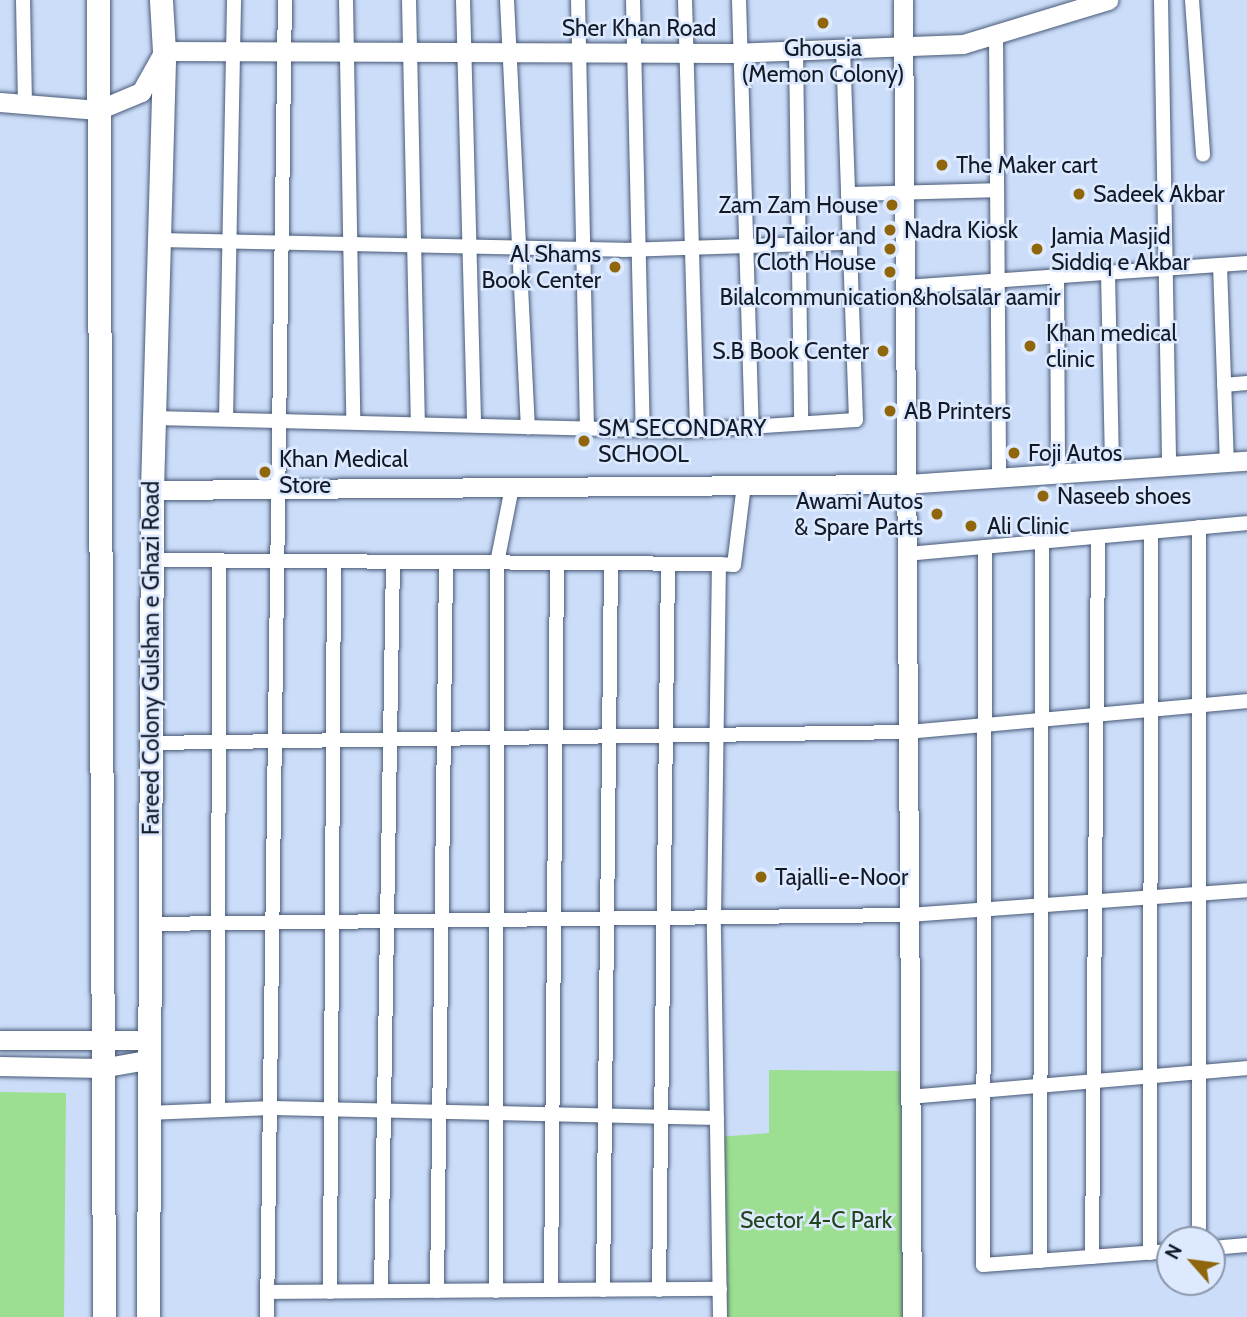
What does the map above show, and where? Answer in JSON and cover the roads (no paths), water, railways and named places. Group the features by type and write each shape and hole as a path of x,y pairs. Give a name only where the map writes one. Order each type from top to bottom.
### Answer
{"main road":[{"path":"98,0 104,1317"},
{"name":"Fareed Colony Gulshan e Ghazi Road","path":"148,1317 151,560 164,51 161,0"}],"street":[{"path":"23,0 25,104"},
{"path":"226,419 234,0"},
{"path":"267,1317 276,923 278,488 285,0"},
{"path":"346,0 353,422"},
{"path":"409,0 418,424"},
{"path":"463,0 474,425"},
{"path":"507,0 528,427"},
{"path":"578,0 582,53 587,428"},
{"path":"633,0 637,53 643,430"},
{"path":"685,0 697,430"},
{"path":"739,0 752,426"},
{"path":"903,0 912,1317"},
{"name":"Sher Khan Road","path":"164,51 688,53 963,44 1105,0"},
{"path":"1161,0 1169,467"},
{"path":"1192,0 1203,155"},
{"path":"996,34 999,478"},
{"path":"154,418 643,430 697,430 856,420 843,48"},
{"path":"796,50 801,424"},
{"path":"0,102 98,110 141,92 164,51"},
{"path":"848,194 997,190"},
{"path":"159,240 585,249 850,243"},
{"path":"905,287 1247,263"},
{"path":"1220,265 1227,463"},
{"path":"1108,273 1112,471"},
{"path":"1057,276 1058,474"},
{"path":"1224,385 1247,383"},
{"path":"152,490 906,484 1247,461"},
{"path":"151,560 734,565 744,485"},
{"path":"496,1291 497,563 512,487"},
{"path":"907,554 1247,523"},
{"path":"1199,527 1199,1226"},
{"path":"1150,1252 1151,532"},
{"path":"1092,1257 1098,537"},
{"path":"1040,1261 1042,542"},
{"path":"985,547 983,1265 1156,1252"},
{"path":"218,1110 219,561"},
{"path":"330,1292 334,562"},
{"path":"381,1291 393,562"},
{"path":"437,1291 446,562"},
{"path":"551,1290 557,563"},
{"path":"603,1290 611,563"},
{"path":"659,1290 668,564"},
{"path":"719,564 714,918 720,1317"},
{"path":"150,743 908,732 983,722 1247,701"},
{"path":"148,924 909,915 1247,890"},
{"path":"0,1040 101,1042 148,1050"},
{"path":"0,1066 101,1068 148,1050"},
{"path":"910,1097 1247,1068"},
{"path":"147,1113 272,1108 717,1118"},
{"path":"1226,1247 1247,1245"},
{"path":"268,1292 720,1289"}],"place":[{"name":"Ghousia (Memon Colony)","path":"823,23"},
{"name":"The Maker cart","path":"942,165"},
{"name":"Sadeek Akbar","path":"1079,194"},
{"name":"Zam Zam House","path":"892,205"},
{"name":"Nadra Kiosk","path":"890,230"},
{"name":"DJ Tailor and Cloth House","path":"890,249"},
{"name":"Jamia Masjid Siddiq e Akbar","path":"1037,249"},
{"name":"Al Shams Book Center","path":"615,267"},
{"name":"Bilalcommunication&holsalar aamir","path":"890,272"},
{"name":"Khan medical clinic","path":"1030,346"},
{"name":"S.B Book Center","path":"883,351"},
{"name":"AB Printers","path":"890,411"},
{"name":"SM SECONDARY SCHOOL","path":"584,441"},
{"name":"Foji Autos","path":"1014,453"},
{"name":"Khan Medical Store","path":"265,472"},
{"name":"Naseeb shoes","path":"1043,496"},
{"name":"Awami Autos & Spare Parts","path":"937,514"},
{"name":"Ali Clinic","path":"971,526"},
{"name":"Tajalli-e-Noor","path":"761,877"}],"park label":[{"name":"Sector 4-C Park","path":"816,1220"}]}
